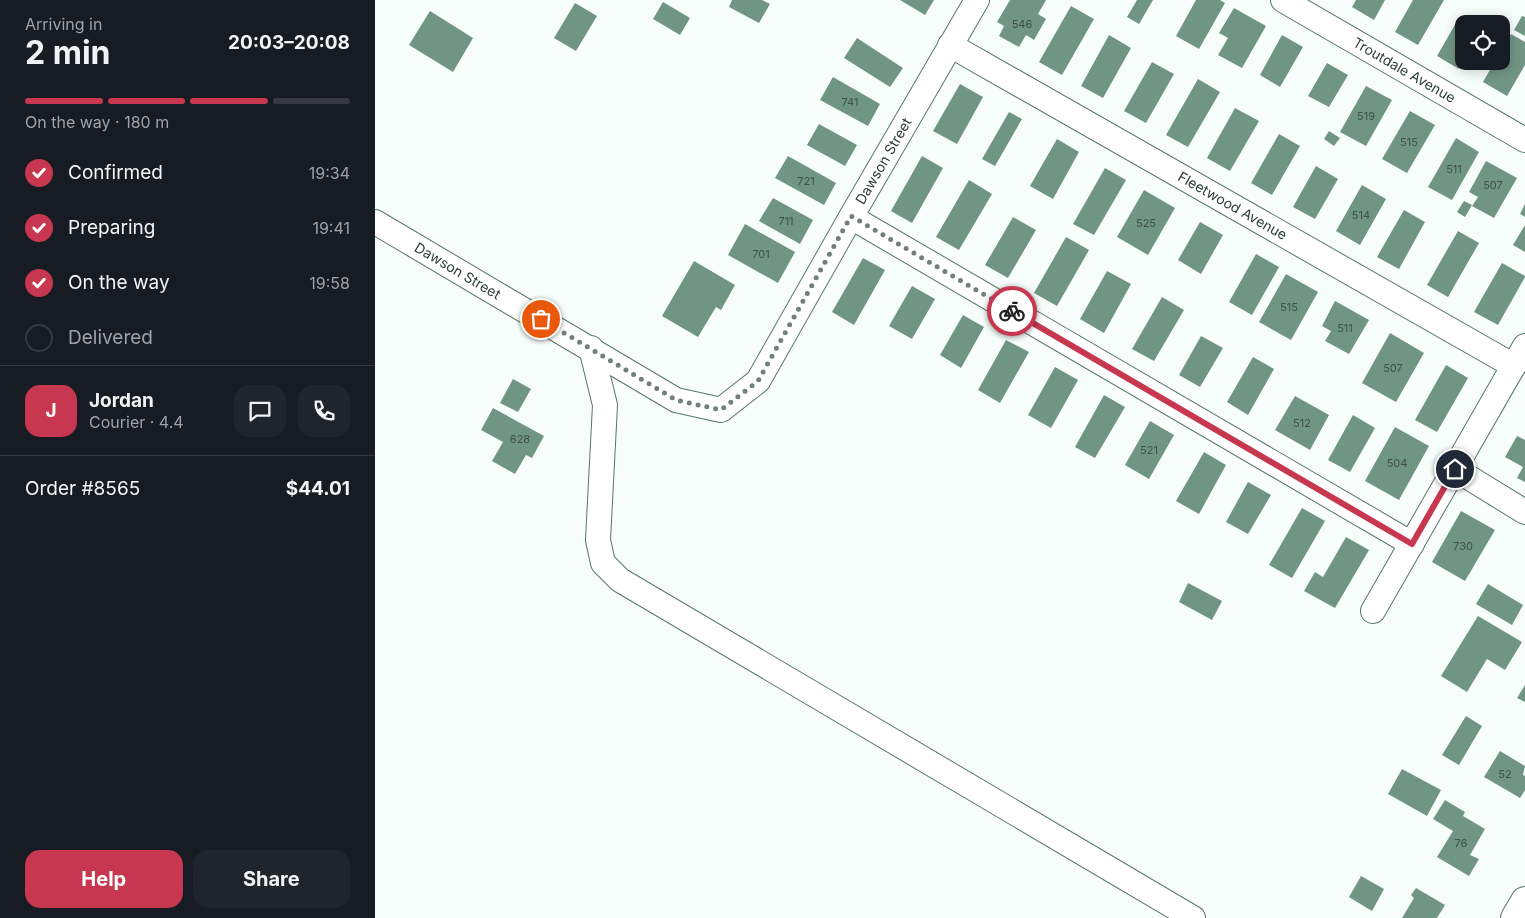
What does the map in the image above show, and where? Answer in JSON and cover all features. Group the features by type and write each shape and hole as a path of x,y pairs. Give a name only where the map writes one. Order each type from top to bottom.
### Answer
{"main road":[{"path":"1515,918 1525,901"}],"street":[{"name":"Dawson Street","path":"375,222 676,400 721,410 758,381 851,216 977,0"},
{"name":"Troutdale Avenue","path":"1283,0 1525,140"},
{"name":"Fleetwood Avenue","path":"950,45 1519,356"},
{"path":"851,216 1412,544"},
{"path":"591,348 605,405 598,540 603,562 620,580 1193,918"},
{"path":"1373,611 1519,356"},
{"path":"1455,469 1525,512"}],"building":[{"path":"732,0 762,0 770,4 759,23 729,7"},
{"path":"900,0 934,0 925,15"},
{"path":"1010,0 1046,0 1038,14 1046,19 1034,40 1026,35 1019,47 999,36 1004,26 997,22"},
{"path":"1137,0 1153,0 1139,24 1127,17"},
{"path":"1196,0 1220,0 1225,3 1199,49 1176,36"},
{"path":"1356,0 1385,0 1374,20 1352,7"},
{"path":"1413,0 1444,0 1418,45 1395,32"},
{"path":"663,2 690,18 680,35 653,19"},
{"path":"575,3 597,16 576,51 554,38"},
{"path":"1071,6 1094,19 1062,75 1039,62"},
{"path":"1234,8 1266,26 1242,68 1218,55 1228,38 1219,33"},
{"path":"430,11 473,38 453,72 409,45"},
{"path":"1522,16 1525,17 1525,36 1514,30"},
{"path":"1455,25 1455,67 1437,56"},
{"path":"1511,34 1525,42 1525,65 1507,96 1483,82 1490,70 1510,70"},
{"path":"1109,35 1131,48 1103,98 1081,86"},
{"path":"1282,35 1303,47 1280,87 1260,75"},
{"path":"857,38 903,68 890,87 844,58"},
{"path":"1152,62 1174,74 1146,123 1124,111"},
{"path":"1327,63 1348,75 1329,107 1308,96"},
{"path":"833,77 880,104 868,126 820,100"},
{"path":"1198,79 1220,92 1188,147 1166,135"},
{"path":"960,84 983,97 957,144 933,131"},
{"path":"1366,86 1392,100 1366,146 1340,132"},
{"path":"1235,108 1259,121 1230,171 1207,158"},
{"path":"1410,111 1435,125 1407,173 1382,159"},
{"path":"1009,112 1022,119 995,166 982,159"},
{"path":"819,124 857,145 845,166 807,145"},
{"path":"1329,131 1340,138 1334,146 1324,139"},
{"path":"1279,134 1300,146 1272,195 1251,183"},
{"path":"1456,138 1479,152 1452,200 1428,187"},
{"path":"1057,139 1079,152 1053,199 1030,186"},
{"path":"788,156 836,183 824,205 775,178"},
{"path":"922,156 943,168 912,223 891,211"},
{"path":"1486,161 1517,178 1494,218 1472,206 1478,197 1469,192"},
{"path":"1316,166 1338,179 1315,219 1293,207"},
{"path":"1105,168 1126,180 1094,235 1073,224"},
{"path":"969,180 992,194 959,250 936,237"},
{"path":"1362,185 1386,199 1360,245 1336,231"},
{"path":"1144,190 1175,208 1148,255 1117,237"},
{"path":"773,198 813,220 800,244 759,221"},
{"path":"1464,201 1472,205 1465,217 1457,212"},
{"path":"1525,204 1525,217 1520,214"},
{"path":"1404,210 1425,222 1399,269 1377,257"},
{"path":"1013,217 1036,230 1008,278 985,265"},
{"path":"1200,222 1223,235 1201,274 1178,260"},
{"path":"745,224 795,252 778,283 728,255"},
{"path":"1525,225 1525,252 1513,245"},
{"path":"1458,231 1479,243 1448,297 1427,285"},
{"path":"1066,237 1089,250 1057,306 1034,293"},
{"path":"1256,254 1279,267 1252,315 1229,302"},
{"path":"863,258 885,270 854,325 832,312"},
{"path":"694,261 735,285 721,310 716,307 698,337 662,316"},
{"path":"1502,263 1525,277 1498,325 1474,312"},
{"path":"1107,271 1131,284 1104,333 1080,319"},
{"path":"1286,274 1318,292 1291,340 1259,322"},
{"path":"912,286 935,299 912,339 889,326"},
{"path":"1162,297 1184,310 1154,361 1132,349"},
{"path":"1335,301 1369,320 1349,354 1325,341 1331,331 1322,326"},
{"path":"963,315 984,327 961,368 940,355"},
{"path":"1390,333 1424,353 1396,402 1362,383"},
{"path":"1201,336 1223,348 1200,387 1179,375"},
{"path":"1006,340 1029,352 1000,403 978,390"},
{"path":"1253,357 1274,369 1248,415 1227,402"},
{"path":"1446,365 1468,378 1437,432 1415,420"},
{"path":"1055,367 1078,380 1051,428 1028,415"},
{"path":"513,379 531,389 518,412 500,403"},
{"path":"1104,395 1125,407 1095,458 1075,447"},
{"path":"1295,396 1329,415 1310,450 1275,430"},
{"path":"493,408 544,436 532,458 526,455 515,474 492,461 503,442 481,430"},
{"path":"1353,415 1375,428 1350,472 1328,460"},
{"path":"1150,421 1174,435 1149,479 1125,465"},
{"path":"1395,427 1429,446 1399,500 1365,481"},
{"path":"1517,436 1525,440 1525,482 1517,478 1523,467 1505,457"},
{"path":"1204,452 1226,465 1199,514 1176,501"},
{"path":"1248,482 1271,495 1248,534 1226,522"},
{"path":"1302,508 1325,521 1292,578 1269,565"},
{"path":"1461,511 1495,530 1465,581 1432,562"},
{"path":"1346,537 1369,550 1335,608 1304,591 1315,572 1323,577"},
{"path":"1188,583 1222,601 1212,620 1179,602"},
{"path":"1488,584 1523,605 1512,625 1476,604"},
{"path":"1478,616 1522,642 1505,670 1487,659 1467,692 1441,676"},
{"path":"1525,685 1525,702 1517,698"},
{"path":"1466,716 1482,726 1459,765 1442,755"},
{"path":"1500,751 1525,766 1523,775 1525,776 1525,790 1520,798 1484,777"},
{"path":"1402,769 1441,790 1427,816 1388,794"},
{"path":"1445,800 1465,812 1463,816 1485,829 1470,855 1479,859 1469,876 1437,857 1453,831 1433,819"},
{"path":"1361,876 1384,889 1372,911 1349,897"},
{"path":"1416,888 1445,905 1437,918 1402,918 1414,898 1411,895"}],"way so far":[{"path":"541,319 676,400 721,410 758,381 851,216 1012,311"}],"route":[{"path":"1012,311 1412,544 1455,469"}]}
